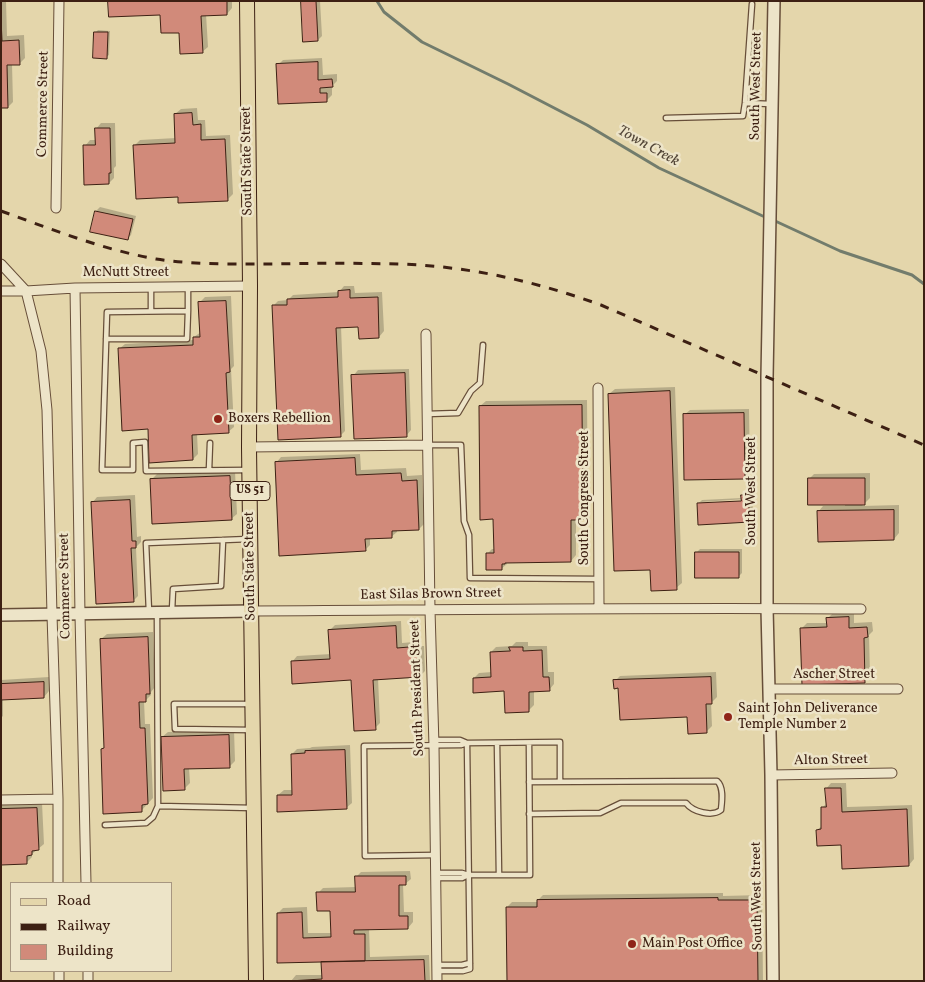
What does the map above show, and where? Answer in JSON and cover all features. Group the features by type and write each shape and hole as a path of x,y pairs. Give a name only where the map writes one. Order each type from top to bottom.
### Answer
{"main road":[{"name":"South State Street","path":"247,1 250,286 249,447 256,981"}],"street":[{"name":"Commerce Street","path":"56,208 59,1"},
{"name":"South West Street","path":"773,981 770,689 767,608 767,377 774,1"},
{"path":"1,264 26,291"},
{"name":"McNutt Street","path":"1,291 75,288 250,286"},
{"name":"Commerce Street","path":"75,288 86,882"},
{"name":"Commerce Street","path":"26,291 41,351 47,410 58,799 58,882"},
{"name":"South President Street","path":"426,334 437,981"},
{"name":"South Congress Street","path":"598,388 599,608"},
{"path":"249,447 427,446"},
{"name":"East Silas Brown Street","path":"1,615 599,608 861,609"},
{"name":"Ascher Street","path":"770,689 898,689"},
{"name":"Alton Street","path":"771,775 892,773"},
{"path":"1,800 58,799"}],"lane":[{"path":"666,118 743,116 752,4"},
{"path":"745,103 772,104"},
{"path":"151,287 151,311"},
{"path":"106,339 187,339 188,287"},
{"path":"188,311 107,312 102,470 133,470 133,442 145,442 146,471 250,470"},
{"path":"427,414 458,412 471,391 480,384 483,345"},
{"path":"209,470 210,443"},
{"path":"427,446 461,445 464,521 469,535 470,578 599,578"},
{"path":"105,825 146,823 153,818 158,806 153,612 146,543 251,539"},
{"path":"172,612 173,589 221,586 223,540"},
{"path":"253,704 174,704 175,730 253,730"},
{"path":"436,876 462,878 468,875 530,875 529,742"},
{"path":"436,855 365,856 364,746 434,743 460,745 466,743 560,742 560,782"},
{"path":"437,968 463,971 470,969 466,743"},
{"path":"497,743 499,875"},
{"path":"529,782 717,781 722,786 722,810 718,813 707,813 690,808 686,803 621,803 600,813 529,814"},
{"path":"158,806 254,808"},
{"path":"437,968 470,963"}],"building":[{"path":"108,1 227,1 227,15 201,16 203,53 180,54 179,33 161,33 160,15 109,17"},
{"path":"301,1 316,1 318,41 303,42"},
{"path":"1,18 2,41 19,40 20,65 7,65 8,108 1,108"},
{"path":"94,32 108,32 107,59 93,58"},
{"path":"318,62 318,80 332,79 333,87 320,88 320,93 327,93 327,102 278,104 276,64"},
{"path":"192,113 193,125 201,124 201,140 225,139 228,201 178,203 178,197 136,199 133,145 175,143 174,114"},
{"path":"95,128 110,128 111,173 109,173 109,184 84,185 83,145 95,145"},
{"path":"95,211 133,219 128,240 90,232"},
{"path":"350,290 350,298 378,297 379,338 359,339 358,327 336,328 341,437 278,440 272,305 287,305 287,299 338,297 338,291"},
{"path":"226,301 230,372 226,373 229,433 192,435 193,460 149,463 148,429 122,431 118,348 193,345 193,337 200,337 198,302"},
{"path":"405,373 407,437 354,439 351,375"},
{"path":"670,391 677,590 651,591 650,570 614,571 608,394"},
{"path":"582,405 583,520 571,520 571,562 505,563 502,564 502,570 486,570 486,553 494,553 493,519 480,520 479,406"},
{"path":"744,413 745,479 684,480 683,414"},
{"path":"355,458 356,475 401,473 402,481 417,480 419,530 392,531 392,538 365,539 366,551 279,556 275,462"},
{"path":"230,476 232,520 152,524 150,479"},
{"path":"808,478 865,478 865,505 808,505"},
{"path":"741,495 748,495 750,522 698,525 697,503 741,501"},
{"path":"130,500 132,541 136,541 136,548 131,548 134,602 96,604 91,502"},
{"path":"894,510 894,540 818,542 817,511"},
{"path":"695,552 739,552 739,578 695,578"},
{"path":"849,617 849,628 867,627 868,637 864,638 865,683 802,685 800,628 827,627 826,618"},
{"path":"396,626 397,648 409,647 410,651 419,650 420,677 373,680 376,730 354,731 351,680 292,684 291,661 330,659 328,630"},
{"path":"148,637 150,694 146,694 146,702 139,702 140,728 145,728 148,804 142,805 142,812 103,814 101,749 104,748 100,639"},
{"path":"509,647 523,647 523,651 542,650 543,677 549,677 550,691 529,692 529,712 505,713 504,691 473,693 473,678 491,677 490,652 510,651"},
{"path":"711,677 712,704 706,704 707,733 688,734 687,717 620,720 618,688 614,689 613,680"},
{"path":"44,682 44,698 1,700 1,684"},
{"path":"229,735 230,768 184,769 185,790 163,791 161,737"},
{"path":"345,750 347,809 277,812 277,795 292,795 291,754 305,753 305,751"},
{"path":"825,788 841,788 842,812 907,809 909,866 842,869 841,845 817,846 816,830 821,829 821,807 826,807"},
{"path":"37,808 39,850 32,851 32,855 27,856 27,864 1,865 1,809"},
{"path":"355,876 406,876 406,885 399,885 399,916 408,916 408,929 354,930 354,934 365,934 365,961 277,963 277,913 302,912 303,938 331,937 330,911 317,911 316,892 355,892"},
{"name":"Main Post Office","path":"718,898 718,900 757,900 758,981 507,981 506,907 537,907 537,900"},
{"path":"424,960 425,981 289,981 322,979 321,962"}],"waterway":[{"name":"Town Creek","path":"377,1 384,12 422,42 587,125 659,168 767,218"},
{"name":"Town Creek","path":"773,220 840,251 912,275 924,284"}],"railway":[{"path":"1,211 97,245 156,259 215,264 352,263 424,265 501,276 526,282 601,305 924,445"}],"place":[{"name":"Boxers Rebellion","path":"218,419"},
{"name":"Saint John Deliverance Temple Number 2","path":"728,717"},
{"name":"Main Post Office","path":"632,944"}]}
